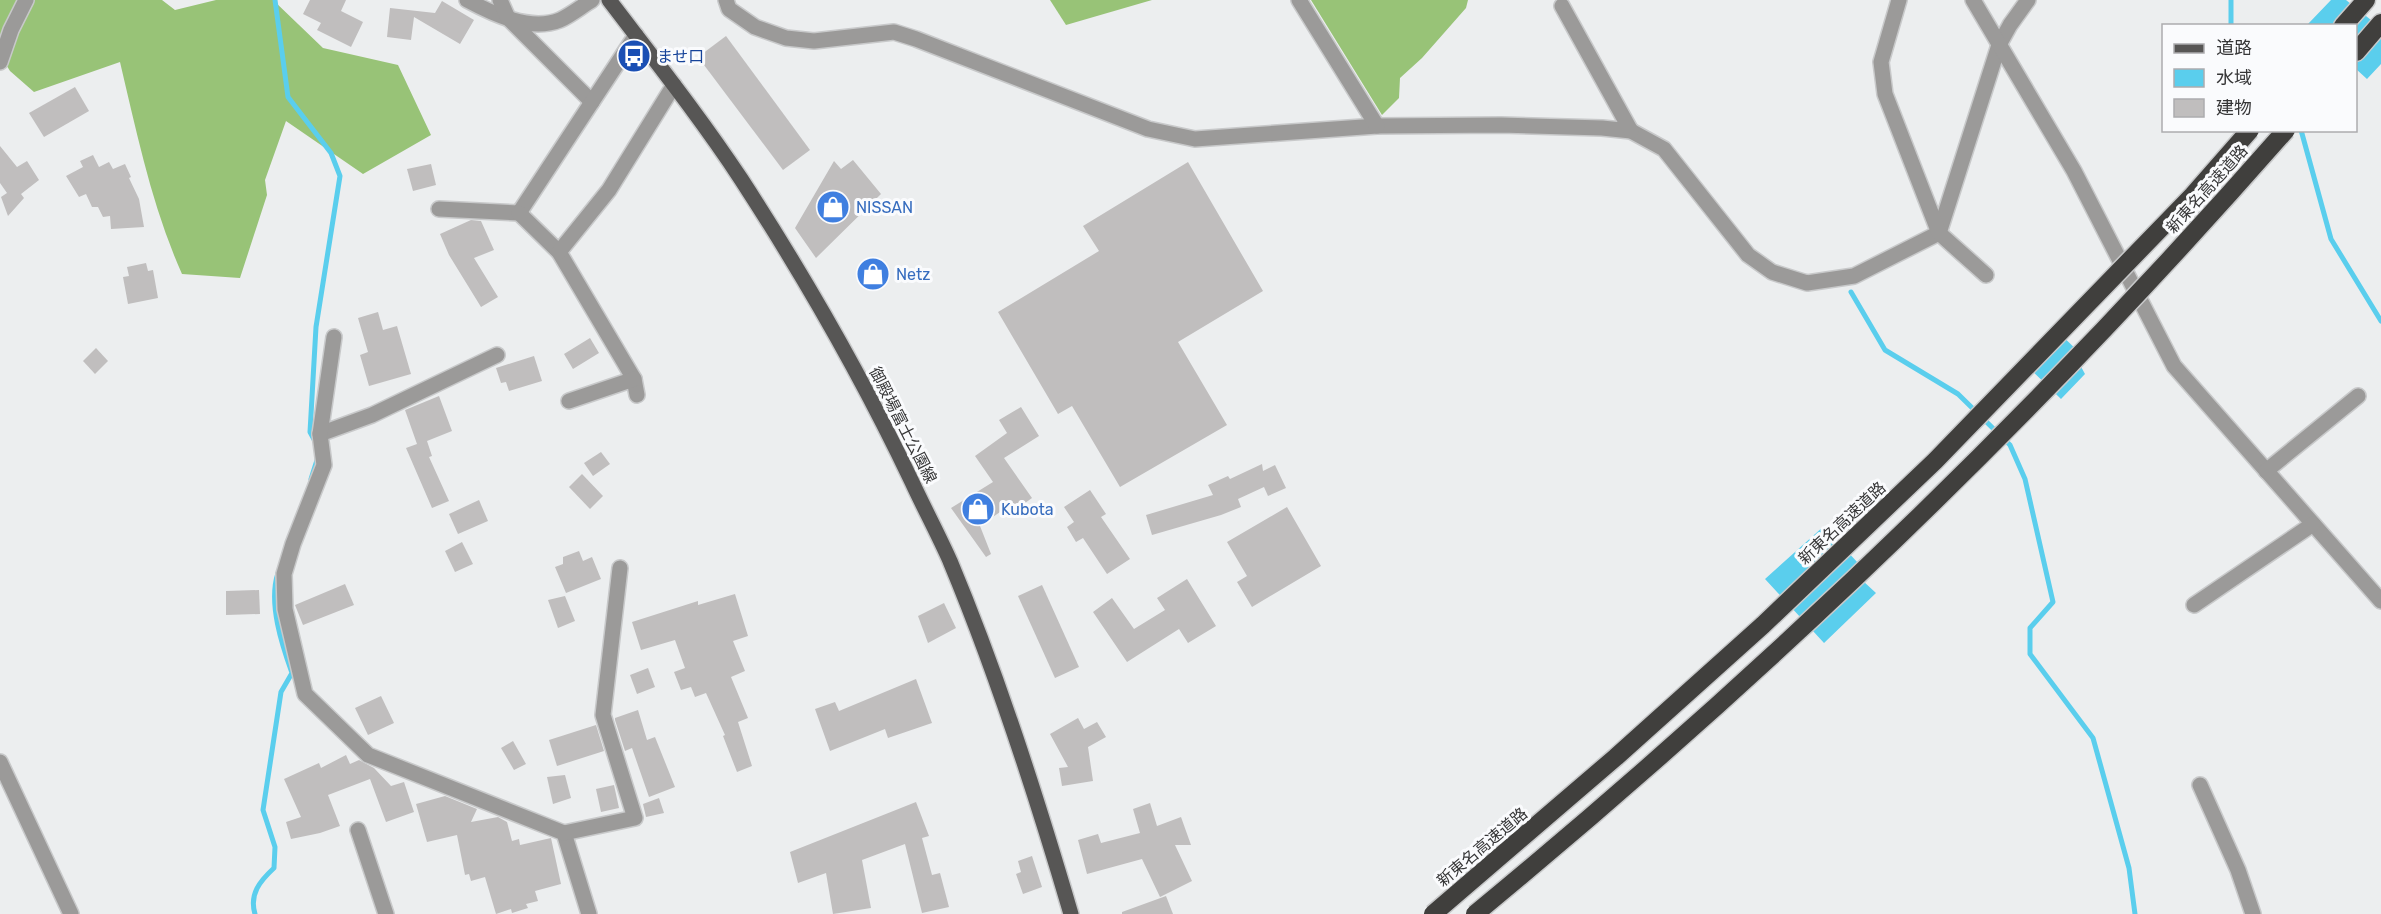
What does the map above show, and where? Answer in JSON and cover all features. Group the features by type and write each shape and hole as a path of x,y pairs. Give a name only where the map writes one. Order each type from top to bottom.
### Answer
{"highway":[{"path":"2345,24 2366,0"},
{"path":"2357,50 2381,23"},
{"name":"新東名高速道路","path":"1433,914 1616,757 1763,624 1935,461 2193,195 2248,132"},
{"name":"新東名高速道路","path":"1475,914 1635,778 1780,648 1959,478 2213,214 2284,132"}],"main road":[{"name":"御殿場富士公園線","path":"609,0 674,85 740,178 793,262 842,346 915,488 949,560 1001,694 1071,914"}],"street":[{"path":"0,62 11,30 26,0"},
{"path":"467,0 508,18 531,24 560,20 592,0"},
{"path":"500,0 508,18 592,102"},
{"path":"726,0 729,9 755,27 786,38 814,41 894,32 1148,129 1195,139 1377,126 1501,125 1631,131 1664,149 1748,255 1772,272 1807,283 1854,276 1939,233 1999,45 2010,24 2028,0"},
{"path":"1299,0 1377,126"},
{"path":"1899,0 1881,62 1885,94 1939,233 1986,275"},
{"path":"1973,0 2074,171 2174,366 2381,601"},
{"path":"1562,6 1631,131"},
{"path":"519,213 636,35"},
{"path":"559,252 609,190 674,85"},
{"path":"439,209 519,213 559,252 634,379 637,395"},
{"path":"334,337 320,434 324,465 293,544 284,574 285,609 305,694 368,755 564,833 635,818 603,715 620,568"},
{"path":"320,434 372,415 497,355"},
{"path":"569,401 634,379"},
{"path":"2266,471 2358,396"},
{"path":"2194,605 2313,524"},
{"path":"0,762 71,914"},
{"path":"2200,785 2238,870 2253,914"},
{"path":"358,830 386,914"},
{"path":"564,833 590,914"}],"green space":[{"path":"0,0 162,0 175,10 216,0 273,0 323,48 398,65 431,135 363,174 286,121 265,180 267,195 240,278 182,274 171,249 154,196 120,62 34,92 10,71 0,55"},
{"path":"1050,0 1152,0 1066,25"},
{"path":"1311,0 1468,0 1466,8 1422,58 1400,78 1399,98 1382,115"}],"water":[{"path":"2331,0 2346,0 2381,28 2378,37 2381,39 2381,64 2367,79 2357,70 2357,24 2308,24"},
{"path":"2052,326 2084,357 2079,363 2085,374 2061,399 2022,361"},
{"path":"1824,526 1869,575 1863,581 1876,593 1824,643 1765,579"}],"building":[{"path":"310,0 346,0 341,11 363,22 351,47 317,30 321,23 303,14"},
{"path":"442,1 474,20 460,44 414,17 411,40 387,37 390,8 435,13"},
{"path":"726,36 810,150 783,170 698,57"},
{"path":"75,87 89,111 44,137 29,113"},
{"path":"0,146 17,167 27,161 39,180 21,194 24,198 8,216 1,197 7,193 0,183"},
{"path":"93,155 99,167 109,162 113,169 125,164 139,199 144,227 111,229 110,216 103,217 98,207 92,207 86,194 79,197 66,176 83,167 80,161"},
{"path":"853,160 881,194 816,258 795,228 834,161 841,169"},
{"path":"1188,162 1263,291 1178,342 1227,425 1120,487 1072,406 1058,414 998,312 1099,251 1083,226"},
{"path":"431,164 436,185 413,191 407,169"},
{"path":"471,220 481,221 494,250 474,258 498,297 481,307 449,255 440,234"},
{"path":"146,263 148,271 153,270 158,298 128,304 123,277 129,276 127,267"},
{"path":"378,312 383,330 397,326 411,374 369,386 360,355 368,352 358,318"},
{"path":"590,338 599,353 573,369 564,354"},
{"path":"96,348 108,361 95,374 83,361"},
{"path":"534,356 542,381 509,391 506,382 501,383 496,368"},
{"path":"439,396 452,431 427,441 432,456 429,457 449,501 432,508 406,448 417,444 405,410"},
{"path":"1021,407 1039,436 1004,458 1032,498 1014,511 1010,505 980,526 991,554 986,557 951,508 993,482 975,456 1007,433 999,420"},
{"path":"601,452 610,464 593,476 584,463"},
{"path":"1262,464 1263,471 1275,465 1286,488 1268,496 1264,487 1238,499 1241,507 1152,535 1146,515 1213,495 1208,485 1228,476 1230,479"},
{"path":"582,474 603,496 590,509 569,487"},
{"path":"1090,490 1106,514 1101,517 1130,559 1107,574 1083,538 1076,542 1067,527 1074,522 1064,507"},
{"path":"479,500 488,521 458,534 449,514"},
{"path":"1287,507 1321,566 1252,607 1237,582 1247,576 1227,542"},
{"path":"462,542 473,564 455,572 445,551"},
{"path":"579,551 583,561 592,557 601,579 566,593 555,567 563,564 563,557"},
{"path":"1187,579 1216,626 1188,643 1179,629 1127,662 1093,612 1112,598 1134,629 1165,610 1157,598"},
{"path":"345,584 354,605 303,625 295,605"},
{"path":"1042,585 1079,667 1055,678 1018,596"},
{"path":"259,590 260,614 226,615 226,591"},
{"path":"735,594 748,636 733,641 745,671 731,677 748,718 738,722 752,766 737,772 723,736 725,735 706,693 695,697 691,687 681,690 674,672 685,668 675,640 641,650 632,622 698,601 698,605"},
{"path":"565,596 575,621 558,628 548,600"},
{"path":"944,603 956,628 928,643 918,616"},
{"path":"648,668 655,687 637,694 630,675"},
{"path":"916,679 932,723 888,738 885,729 830,751 815,709 835,702 839,711"},
{"path":"381,696 394,723 368,735 355,708"},
{"path":"638,710 647,740 655,737 675,787 649,797 632,748 625,751 615,720 615,718"},
{"path":"1078,718 1084,729 1097,722 1106,737 1088,747 1093,781 1062,786 1059,768 1068,767 1050,734"},
{"path":"596,725 604,751 557,766 549,740"},
{"path":"513,741 526,764 514,770 501,748"},
{"path":"346,755 350,764 359,760 374,768 391,786 404,782 414,812 386,822 370,779 328,795 340,826 291,839 286,822 301,817 284,779 319,763 321,768"},
{"path":"565,775 571,798 553,804 547,777"},
{"path":"614,785 619,808 601,812 596,789"},
{"path":"445,796 477,809 471,822 498,817 507,822 512,841 519,839 520,845 551,838 561,884 535,891 538,901 526,904 528,908 512,913 511,909 496,914 485,877 471,881 469,874 465,875 457,835 427,842 416,804"},
{"path":"659,798 664,813 646,817 643,804"},
{"path":"916,802 929,836 922,838 932,875 940,873 949,907 922,913 905,844 862,860 871,908 833,914 826,873 798,883 790,852"},
{"path":"1150,803 1157,826 1181,817 1191,845 1175,845 1192,881 1160,897 1142,859 1087,874 1078,840 1098,834 1101,843 1140,833 1133,809"},
{"path":"1032,856 1042,887 1023,894 1016,874 1021,872 1018,861"},
{"path":"1166,896 1173,914 1122,914 1122,912"}],"waterway":[{"path":"275,0 288,97 331,153 340,176 316,327 310,432 316,443"},
{"path":"2231,0 2231,24"},
{"path":"2302,132 2331,239 2381,321"},
{"path":"1851,292 1885,350 1958,394 2010,445 2025,479 2053,602 2030,628 2030,654 2093,738 2129,868 2135,914"},
{"path":"311,479 318,457"},
{"path":"255,914 253,900 257,888 274,868 275,847 263,810 281,692 292,673 275,610 275,585 278,573"}],"place":[{"name":"ませ口","path":"634,56"},
{"name":"NISSAN","path":"833,207"},
{"name":"Netz","path":"873,274"},
{"name":"Kubota","path":"978,509"}]}
